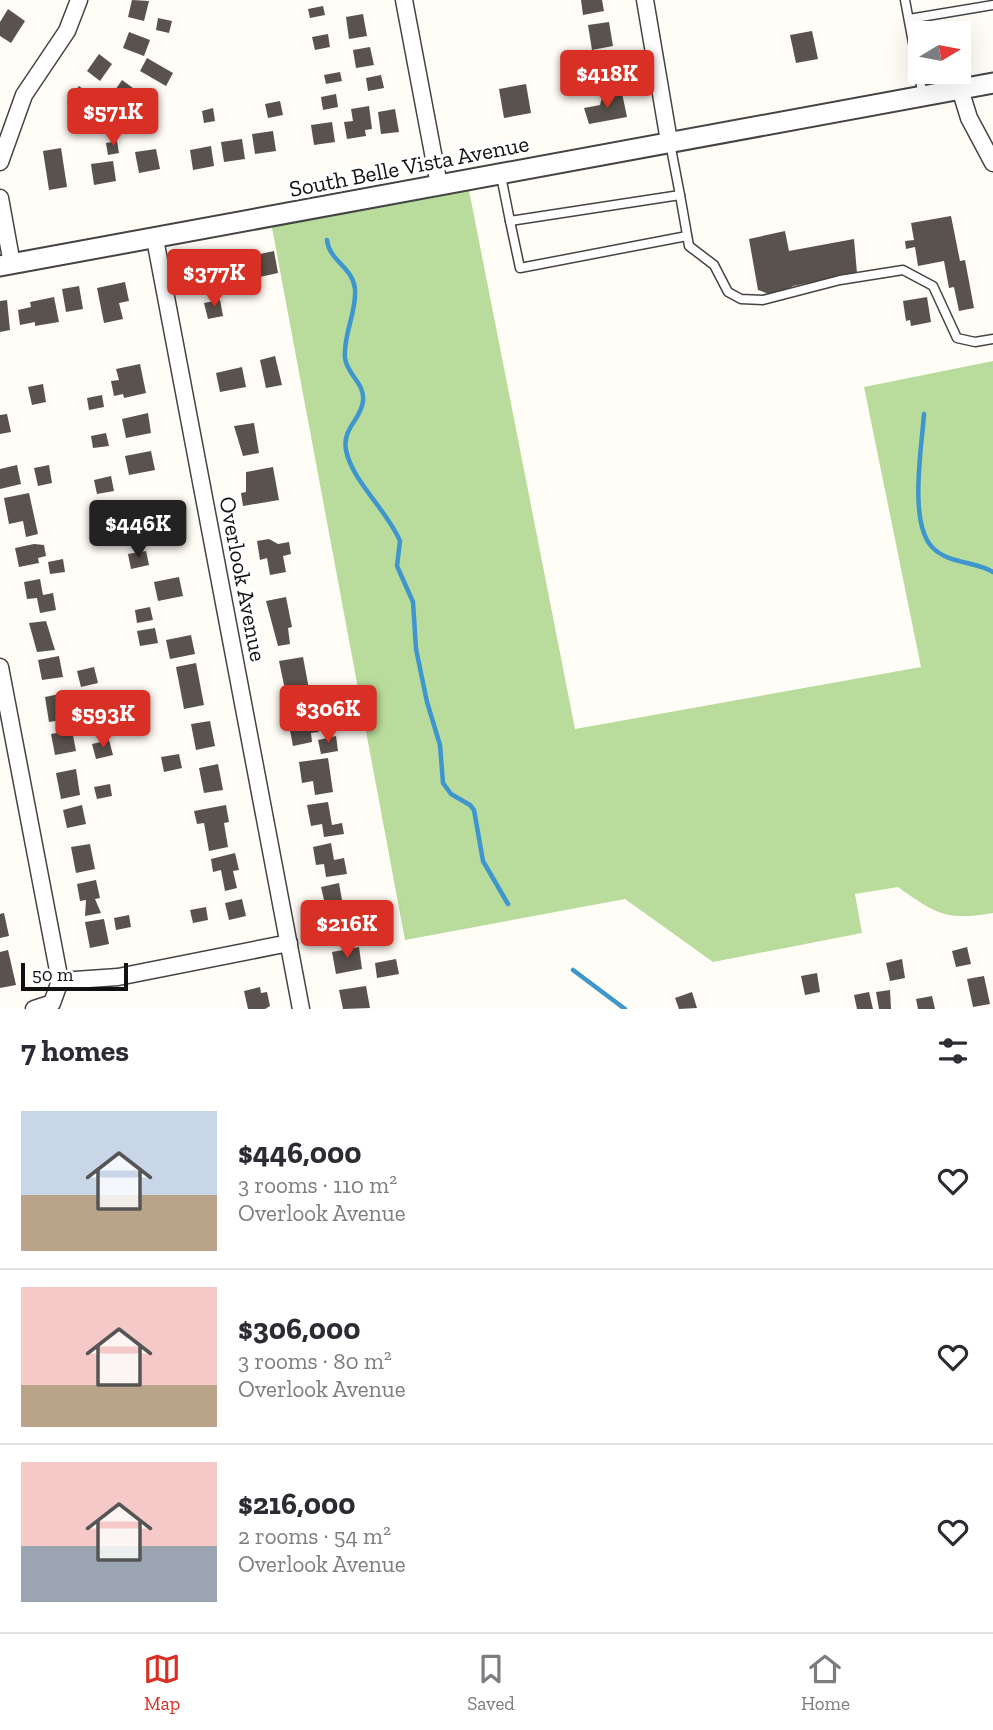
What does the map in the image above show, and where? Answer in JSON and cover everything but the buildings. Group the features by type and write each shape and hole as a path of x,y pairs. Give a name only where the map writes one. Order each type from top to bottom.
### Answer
{"street":[{"path":"0,162 24,95 67,31 79,0"},
{"path":"404,0 439,185"},
{"path":"645,0 669,141"},
{"name":"South Belle Vista Avenue","path":"6,265 993,83"},
{"path":"960,89 969,118 993,163"},
{"path":"0,198 6,265"},
{"name":"Overlook Avenue","path":"155,239 301,1009"},
{"path":"0,667 60,981 52,1003 34,1009"},
{"path":"60,981 118,977 289,943"}],"lane":[{"path":"905,0 923,96"},
{"path":"909,19 993,5"},
{"path":"669,141 689,246 714,265 728,292 741,299 763,300 840,280 902,270 933,286 957,338 975,342 993,339"},
{"path":"500,174 520,268 687,236"},
{"path":"510,221 680,195"}],"green space":[{"path":"467,180 575,729 921,667 864,387 993,361 993,913 964,916 942,913 922,904 898,887 855,894 862,933 713,962 625,899 405,940 270,217"}],"waterway":[{"path":"327,240 332,253 350,275 355,289 345,358 361,389 363,401 362,408 349,430 346,450 355,473 400,541 397,566 413,602 416,649 427,702 440,745 443,783 451,794 474,810 483,861 508,904"},
{"path":"924,414 918,484 925,537 939,553 993,572"},
{"path":"573,970 625,1009"}]}
